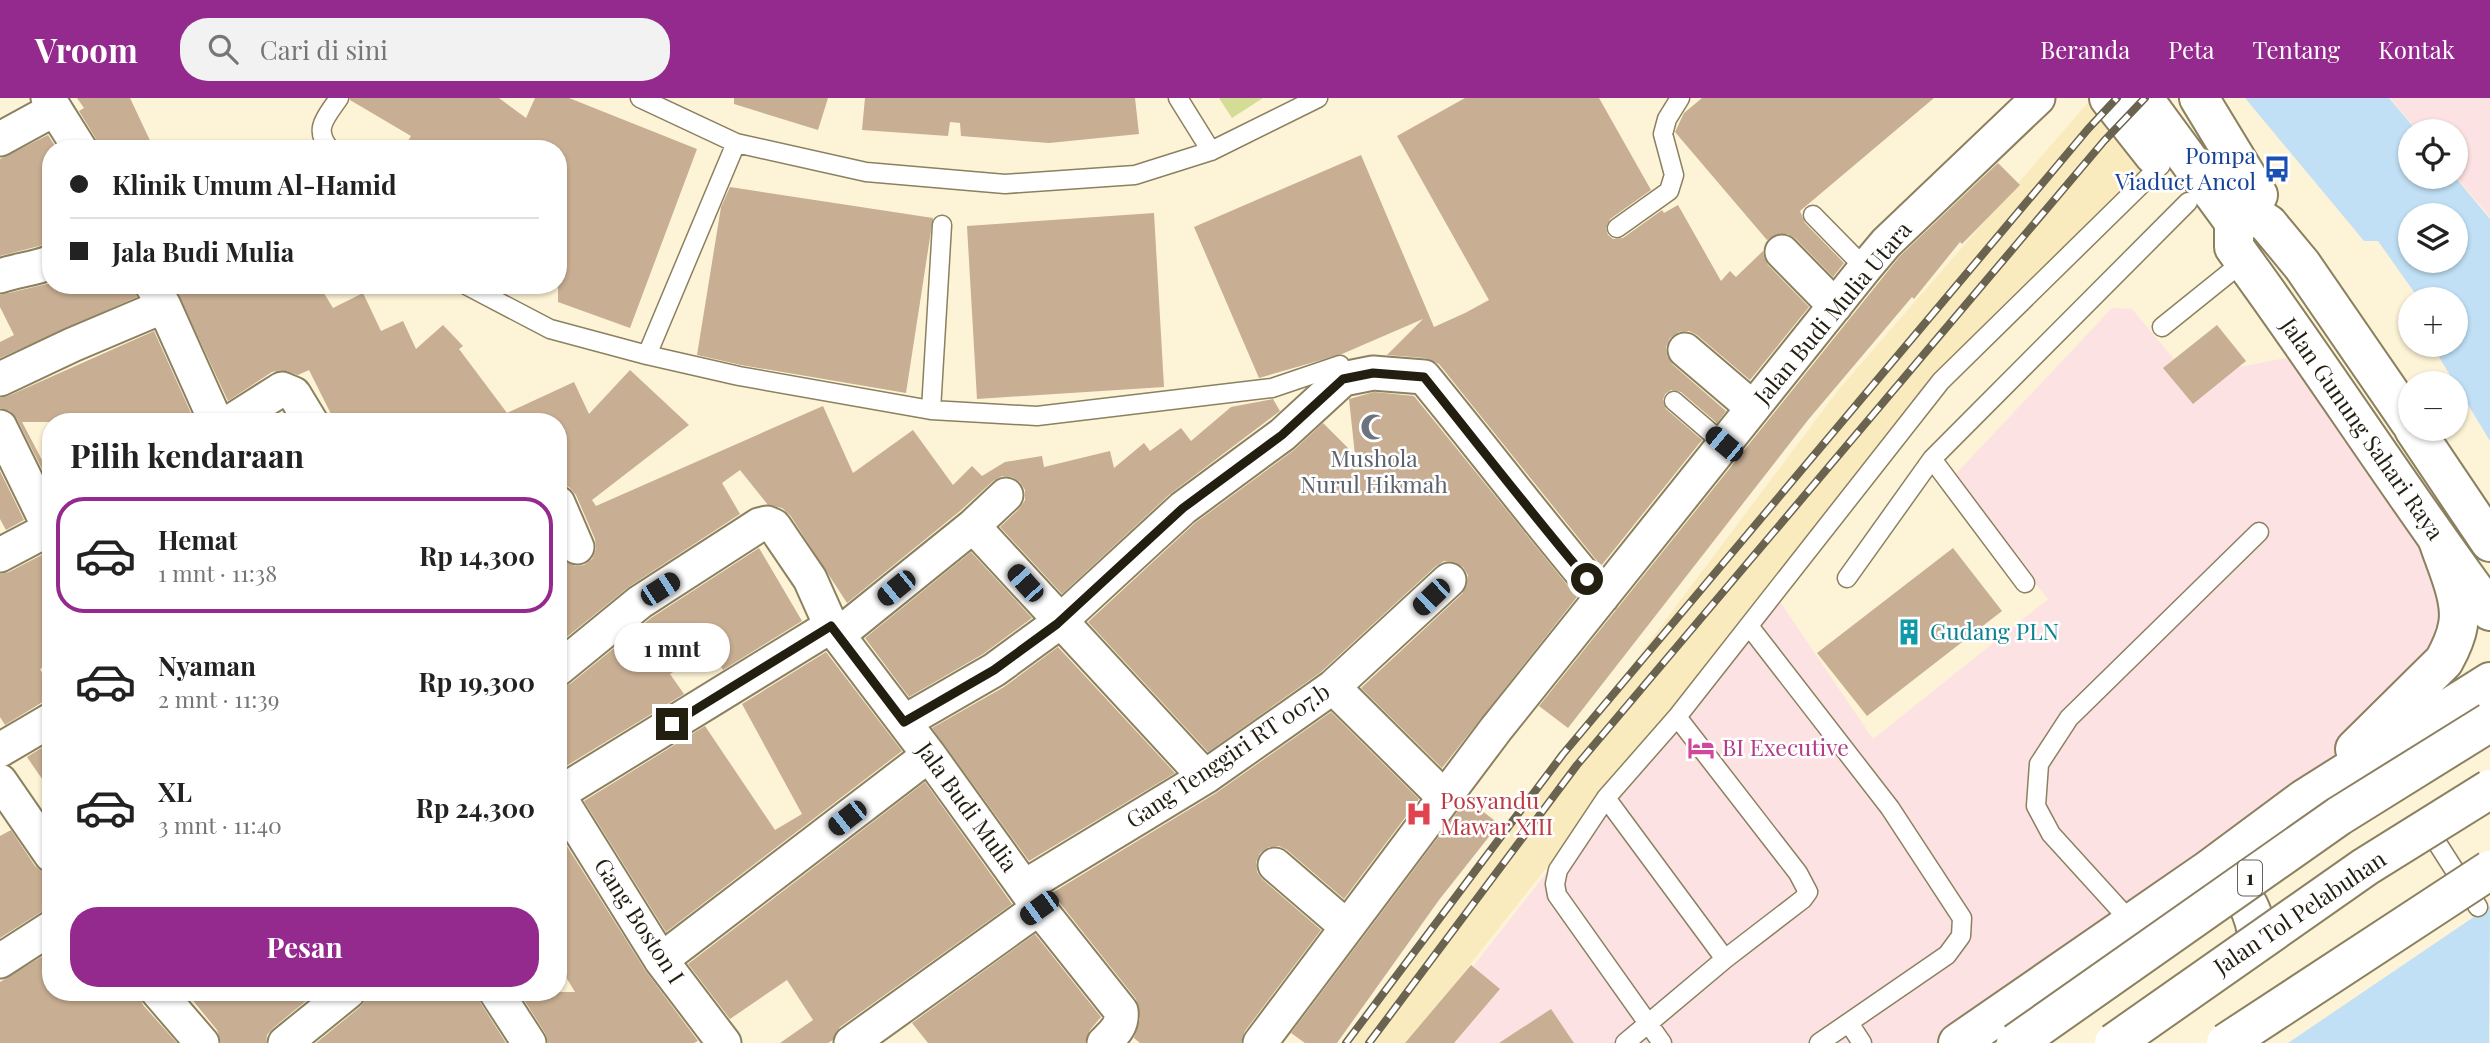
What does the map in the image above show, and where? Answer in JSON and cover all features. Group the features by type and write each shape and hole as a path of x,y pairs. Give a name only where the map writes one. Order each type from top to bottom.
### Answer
{"main road":[{"name":"Jalan Gunung Sahari Raya","path":"2109,98 2214,238 2239,254 2490,611"},
{"name":"Jalan Gunung Sahari Raya","path":"2143,98 2234,222 2239,254"},
{"name":"Jalan Gunung Sahari Raya","path":"2174,98 2256,216 2268,224 2302,265 2398,404"},
{"name":"Jalan Gunung Sahari Raya","path":"2199,98 2268,211 2268,224"},
{"name":"Jalan Gunung Sahari Raya","path":"2422,441 2490,542"},
{"path":"2304,799 2444,661 2459,624 2456,596 2438,540"},
{"path":"1958,1043 2207,871 2304,799 2490,682"},
{"name":"1","path":"2017,1043 2339,816 2490,722"},
{"name":"1","path":"2096,1043 2256,933 2490,782"},
{"name":"Jalan Tol Pelabuhan","path":"2114,1043 2365,867 2490,789"},
{"path":"2225,1043 2490,870"},
{"path":"2207,871 2236,888 2244,898 2254,917 2256,933"}],"street":[{"name":"Jalan Budi Mulia Utara","path":"1260,1043 1496,729 1865,268 1886,243 2038,98"},
{"path":"0,139 52,103 75,140"},
{"path":"1782,252 1835,306"},
{"path":"0,276 42,264"},
{"path":"0,379 72,345 158,296 212,413"},
{"path":"1685,350 1753,408"},
{"path":"904,722 994,670 1060,621 1183,508 1282,435 1343,379 1373,373 1424,377 1549,536 1602,597"},
{"path":"244,413 282,389 294,394 306,413"},
{"path":"0,427 42,512"},
{"path":"567,790 834,631 973,526 1006,495"},
{"name":"Jala Budi Mulia","path":"567,662 640,603 759,525 767,523 774,526 810,579 834,631 929,755 1032,897 1121,1011 1121,1041"},
{"path":"567,524 577,547"},
{"path":"973,526 1205,777"},
{"path":"0,555 42,532"},
{"name":"Gang Tenggiri RT 007.b","path":"851,1043 1032,897 1334,687 1449,580"},
{"path":"1334,687 1445,798"},
{"path":"0,750 42,725"},
{"path":"661,960 929,755"},
{"path":"0,781 42,842"},
{"name":"Gang Boston I","path":"567,809 661,960 724,1043"},
{"path":"1275,866 1347,928"},
{"path":"0,961 42,934"},
{"path":"167,1001 202,1043"},
{"path":"285,1043 337,1001"},
{"path":"502,1001 529,1043"}],"lane":[{"path":"322,140 320,130 339,98"},
{"path":"640,98 736,143 866,172 1005,184 1135,175 1211,150 1318,98"},
{"path":"1178,98 1211,150"},
{"path":"1617,228 1669,191 1674,175 1663,134 1667,118 1679,98"},
{"path":"647,355 736,143"},
{"path":"1662,1043 1557,895 1555,884 1558,870 1606,798 1677,717 1941,381 2161,164"},
{"path":"1847,578 1932,459 2188,202"},
{"path":"1813,215 1865,268"},
{"path":"931,410 942,225"},
{"path":"2162,327 2239,254"},
{"path":"483,294 550,329 647,355 738,376 931,410 1050,415 1272,388 1340,365"},
{"path":"1674,401 1724,444"},
{"path":"1932,459 2025,583"},
{"path":"2132,923 2051,834 2036,806 2039,764 2069,718 2259,533"},
{"path":"1749,626 1890,808 1962,918 1961,936 1947,955 1819,1043"},
{"path":"1625,1043 1725,959 1803,899 1808,892 1798,873 1677,717"},
{"path":"1606,798 1725,959"},
{"path":"2425,824 2478,907"},
{"path":"1849,1023 1862,1043"}],"shaded area":[{"path":"2092,98 2161,165 1887,437 1408,1043 1348,1043 1839,389"},
{"path":"2390,98 2490,98 2490,217 2466,189 2468,119 2408,119"},
{"path":"2112,308 2132,309 2189,377 2311,353 2427,548 2444,602 2442,633 2403,686 2304,799 1959,1043 1413,1043 1770,587 1873,739 2048,599 1950,480"}],"green space":[{"path":"1219,98 1263,98 1232,118"}],"water":[{"path":"2245,98 2389,98 2407,119 2398,119 2398,189 2465,189 2490,219 2490,441 2468,405 2468,371 2448,371 2439,357 2468,357 2468,287 2411,287 2401,273 2468,273 2468,203 2398,203 2398,269 2378,241 2364,241"},
{"path":"2490,906 2489,1043 2288,1043"}],"building":[{"path":"77,98 130,98 150,140 96,140 79,111 84,108"},
{"path":"499,98 526,118 535,98 569,98 697,149 630,328 558,302 558,294 567,294 567,140 409,140 411,136 350,100"},
{"path":"734,98 828,98 818,130 734,104"},
{"path":"865,98 1135,98 1139,134 1049,143 961,136 960,123 950,122 948,136 862,130"},
{"path":"1465,98 1599,98 1651,190 1610,219 1606,228 1608,235 1613,239 1623,238 1662,210 1664,213 1678,205 1721,281 1730,271 1736,277 1763,251 1768,265 1809,307 1750,380 1697,335 1689,331 1679,332 1670,338 1666,347 1672,364 1726,411 1717,423 1681,392 1671,390 1665,394 1663,400 1666,409 1702,440 1601,566 1439,364 1425,358 1387,355 1423,319 1342,354 1259,378 1194,227 1361,155 1434,327 1465,313 1489,300 1397,136"},
{"path":"1702,98 1934,98 1800,211 1805,223 1844,263 1833,277 1788,234 1777,234 1767,240 1675,132 1684,113"},
{"path":"48,135 51,140 42,140 42,245 0,256 0,159"},
{"path":"1998,163 2020,185 1962,244 1960,242 1808,420 1568,728 1539,706 1900,256"},
{"path":"730,187 933,218 906,393 697,355 721,207"},
{"path":"1154,213 1164,387 977,399 967,226"},
{"path":"42,285 42,294 136,294 137,297 0,358 0,342 14,335 0,307 0,295"},
{"path":"178,294 324,294 333,308 363,294 381,331 403,321 416,349 443,325 463,346 459,349 507,413 330,413 309,370 298,375 281,370 272,372 228,401"},
{"path":"2217,325 2246,361 2193,404 2163,368"},
{"path":"154,331 191,413 42,413 42,422 22,422 42,460 42,469 17,419 10,411 0,408 0,398"},
{"path":"630,370 689,425 592,500 596,506 823,406 853,473 913,430 953,485 972,466 982,476 1005,462 1042,456 1044,467 1110,451 1114,468 1144,443 1150,451 1181,428 1191,441 1231,407 1273,399 1280,411 1170,494 1062,594 1000,527 1025,500 1025,490 1020,482 1012,477 1002,476 993,481 847,603 790,515 782,508 768,505 740,470 722,483 740,514 630,586 567,637 567,563 575,566 584,565 592,559 596,549 595,539 576,495 569,487 567,413 507,413 574,382 589,414"},
{"path":"1374,392 1414,396 1577,597 1442,768 1361,688 1462,594 1468,575 1463,567 1444,561 1321,672 1208,752 1088,622 1195,523 1294,450 1323,423 1355,455 1349,399"},
{"path":"0,471 24,520 6,530 0,519"},
{"path":"759,548 802,621 723,670 711,648 670,674 684,694 567,766 567,685 651,618"},
{"name":"Gudang PLN","path":"1953,548 2002,611 1867,716 1817,653"},
{"path":"971,552 1032,618 983,654 909,697 865,638"},
{"path":"42,555 42,703 5,725 0,717 0,574"},
{"path":"1058,647 1175,773 1029,861 932,728 1004,687"},
{"path":"826,652 902,751 666,932 584,801 705,726 775,830 802,814 742,704"},
{"path":"1331,712 1419,799 1344,899 1287,850 1279,846 1269,847 1260,853 1256,862 1257,872 1262,879 1321,930 1245,1031 1241,1043 1140,1043 1134,1038 1140,1019 1136,999 1052,893 1216,793"},
{"path":"42,748 42,779 27,757"},
{"path":"925,782 1012,904 840,1027 833,1040 828,1043 780,1043 813,1020 787,980 730,1019 688,964"},
{"path":"1467,799 1499,824 1439,900 1337,1043 1305,1043 1291,1033"},
{"path":"11,830 35,866 42,871 42,912 0,938 0,836"},
{"path":"567,846 645,970 698,1041 548,1043 545,1033 525,1001 567,1001 567,992 575,992 567,979"},
{"path":"1035,934 1101,1017 1090,1030 1085,1043 928,1043 912,1023"},
{"path":"42,956 42,1001 142,1001 177,1043 0,1043 0,982"},
{"path":"1471,965 1500,989 1454,1043 1405,1043"},
{"path":"193,1001 306,1001 273,1028 267,1035 266,1043 221,1043 217,1030"},
{"path":"364,1001 480,1001 506,1043 316,1043"},
{"path":"1551,1009 1574,1043 1499,1043"}],"railway":[{"path":"1346,1043 1563,754 2088,129 2117,98"},
{"path":"1369,1043 1577,765 2104,141 2145,98"}],"place":[{"name":"Pompa Viaduct Ancol","path":"2277,169"},
{"name":"Mushola Nurul Hikmah","path":"1374,427"},
{"name":"Gudang PLN","path":"1909,632"},
{"name":"BI Executive","path":"1701,748"},
{"name":"Posyandu Mawar XIII","path":"1419,814"}],"route":[{"path":"672,724 831,626 904,722 994,670 1057,624 1183,508 1282,435 1343,379 1373,373 1424,377 1549,536 1587,579"}]}
